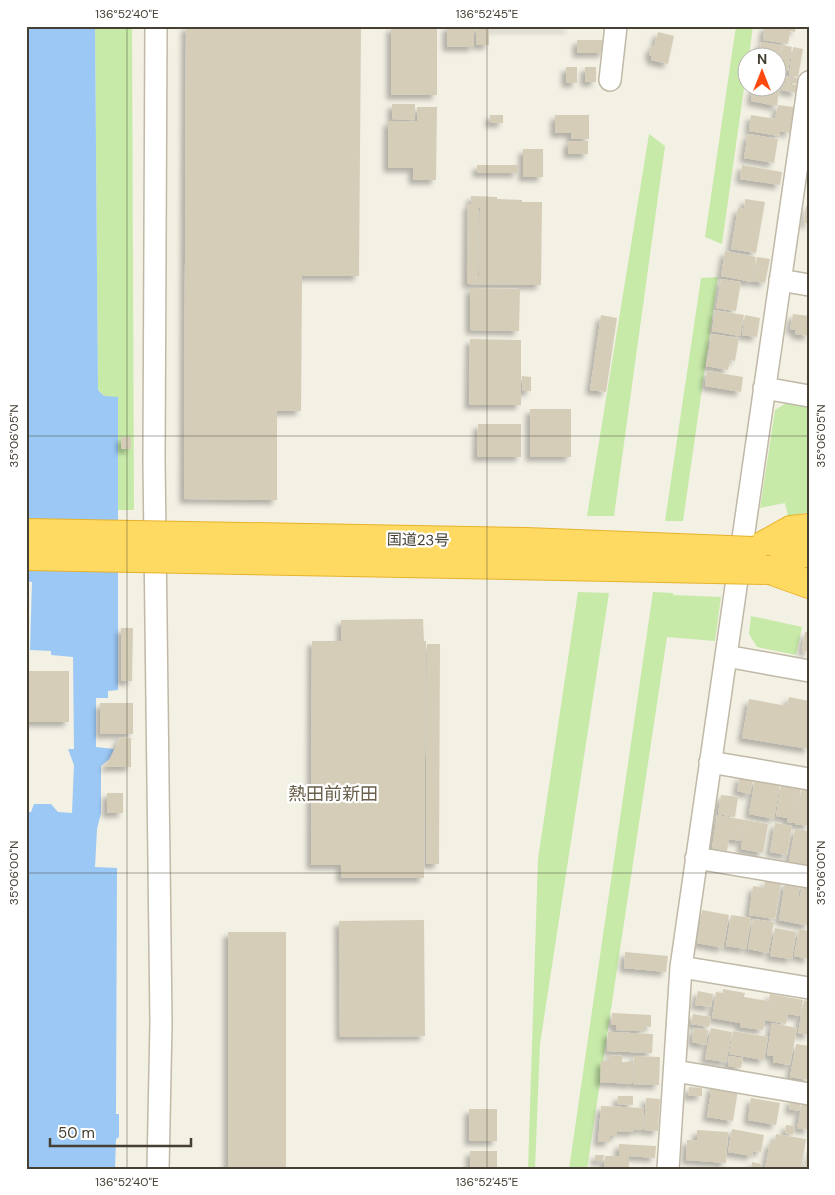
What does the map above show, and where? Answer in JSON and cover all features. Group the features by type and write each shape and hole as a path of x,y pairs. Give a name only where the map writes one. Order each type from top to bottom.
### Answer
{"highway":[{"path":"809,528 791,530 762,560 809,584"},
{"name":"国道23号","path":"26,533 516,542 762,560 809,572"},
{"name":"国道23号","path":"26,556 762,560 809,553"}],"street":[{"path":"156,26 154,460 161,1023 158,1169"},
{"path":"610,80 616,26"},
{"path":"668,1169 681,967 780,280 801,186 809,82"},
{"path":"780,280 809,285"},
{"path":"764,388 809,396"},
{"path":"726,656 809,670"},
{"path":"710,762 809,779"},
{"path":"696,858 809,878"},
{"path":"681,967 809,988"},
{"path":"675,1071 809,1094"}],"green space":[{"path":"95,26 132,26 134,510 118,510 118,398 104,396 98,390"},
{"path":"736,26 753,26 750,48 738,48 738,98 742,98 722,244 705,237"},
{"path":"649,134 665,146 614,516 587,516"},
{"path":"718,277 683,521 665,521 701,278"},
{"path":"788,402 809,406 809,512 788,516 785,503 760,508 775,410"},
{"path":"578,592 609,593 540,1044 535,1169 528,1169 538,859"},
{"path":"653,592 673,593 673,595 721,597 715,641 667,637 587,1169 569,1169"},
{"path":"751,616 802,627 796,655 757,647 749,634"}],"water":[{"path":"26,26 95,26 98,390 104,396 118,397 118,690 108,691 108,698 96,698 96,747 114,749 109,759 101,766 101,813 97,829 95,867 117,868 116,1114 119,1114 119,1137 116,1139 115,1169 26,1169 26,812 31,812 34,804 51,804 58,812 72,813 74,765 68,749 74,749 73,657 51,655 51,651 30,650 32,582 26,581"}],"building":[{"path":"186,26 361,26 359,276 302,276 301,411 277,411 277,500 184,499"},
{"path":"447,26 474,26 474,47 447,47"},
{"path":"476,26 570,26 570,28 489,28 489,45 476,45"},
{"path":"765,26 796,26 795,32 790,31 788,44 763,40"},
{"path":"391,27 437,27 437,95 391,95"},
{"path":"658,32 674,36 668,64 651,60 652,56 649,56 651,46 654,47"},
{"path":"577,40 604,40 604,53 577,53"},
{"path":"761,42 782,45 782,48 760,48"},
{"path":"783,45 792,47 788,71 788,48 782,48"},
{"path":"793,47 803,49 798,77 789,75"},
{"path":"566,67 577,67 577,83 566,83"},
{"path":"585,67 596,67 596,82 585,82"},
{"path":"788,76 798,78 797,84 788,82"},
{"path":"788,84 797,85 796,93 788,91"},
{"path":"751,98 778,98 777,106 751,101"},
{"path":"392,104 415,104 415,120 392,119"},
{"path":"778,105 794,107 790,133 780,131 779,136 749,131 751,115 775,119"},
{"path":"417,107 437,107 436,180 413,180 413,168 388,168 388,121 417,121"},
{"path":"490,115 503,115 503,123 490,123"},
{"path":"555,115 589,115 589,139 571,139 571,133 555,133"},
{"path":"748,134 778,139 774,163 744,158"},
{"path":"568,141 588,141 588,154 568,154"},
{"path":"523,149 543,149 543,177 523,177"},
{"path":"477,165 518,165 518,173 477,173"},
{"path":"742,165 782,172 780,185 740,179"},
{"path":"471,196 497,197 497,199 522,200 522,202 542,202 541,285 467,284 468,204 471,204","holes":["471,208 480,208 479,276 478,276 479,209"]},
{"path":"745,199 765,202 756,253 731,249 738,208 744,209"},
{"path":"806,206 809,206 809,224 804,223"},
{"path":"725,251 756,257 752,282 721,276"},
{"path":"757,257 770,259 765,283 753,281"},
{"path":"721,279 741,282 736,311 716,308"},
{"path":"470,288 520,289 519,331 470,330"},
{"path":"715,310 744,315 740,336 712,331"},
{"path":"793,314 809,316 809,336 795,334 796,330 790,329"},
{"path":"601,315 617,318 606,392 590,390"},
{"path":"745,315 760,318 757,337 742,335"},
{"path":"712,334 739,338 735,361 730,360 728,370 706,366"},
{"path":"470,339 521,340 521,405 469,405"},
{"path":"707,371 743,377 741,392 705,386"},
{"path":"522,376 531,377 531,391 522,391"},
{"path":"530,409 571,409 571,457 530,457"},
{"path":"478,424 521,424 521,457 477,457"},
{"path":"121,437 131,437 131,449 121,449"},
{"path":"423,619 424,641 426,641 424,878 341,878 341,865 311,865 312,641 341,641 341,620"},
{"path":"121,628 133,628 132,681 121,681"},
{"path":"805,632 809,632 809,652 802,651"},
{"path":"427,644 440,644 439,864 426,864"},
{"path":"29,671 69,671 69,722 29,722 29,704 26,704 26,675 29,675"},
{"path":"789,697 809,701 809,749 742,738 749,699 787,706"},
{"path":"100,703 133,703 133,734 100,734"},
{"path":"120,737 131,738 131,767 104,767 111,759"},
{"path":"740,776 753,779 750,794 737,791"},
{"path":"755,779 780,784 774,819 749,814"},
{"path":"781,784 801,788 795,823 787,822 788,818 776,816"},
{"path":"802,788 809,789 809,826 795,824"},
{"path":"107,793 123,793 123,813 107,813"},
{"path":"721,795 738,797 735,817 718,814"},
{"path":"717,815 745,820 741,841 729,839 727,851 712,848"},
{"path":"745,820 768,824 763,853 741,849"},
{"path":"775,823 792,826 787,855 770,852"},
{"path":"795,829 809,831 809,869 788,866"},
{"path":"765,881 781,884 775,919 749,915 753,886 764,888"},
{"path":"785,882 800,885 798,896 800,897 803,882 809,883 809,926 779,920"},
{"path":"702,910 729,915 723,948 697,943"},
{"path":"731,915 751,918 746,949 726,946"},
{"path":"753,919 774,922 768,953 748,949"},
{"path":"424,920 425,1036 340,1037 339,921"},
{"path":"775,928 796,932 792,959 770,956"},
{"path":"799,929 809,931 809,959 794,956"},
{"path":"228,932 286,932 286,1169 228,1169"},
{"path":"625,952 668,956 666,972 624,968"},
{"path":"723,989 745,993 744,997 768,1001 763,1030 740,1027 740,1023 712,1018 716,992 723,993"},
{"path":"698,991 713,994 711,1007 695,1005"},
{"path":"770,994 803,1000 800,1016 788,1014 786,1024 765,1020"},
{"path":"804,1000 809,1001 809,1035 798,1033"},
{"path":"612,1013 651,1015 651,1027 644,1026 644,1031 616,1030 616,1025 611,1025"},
{"path":"693,1014 711,1017 709,1027 691,1024"},
{"path":"772,1023 797,1028 790,1065 773,1062 774,1056 767,1055"},
{"path":"694,1028 708,1030 706,1045 692,1042"},
{"path":"711,1028 732,1032 726,1062 705,1059"},
{"path":"733,1031 768,1037 764,1060 729,1054"},
{"path":"608,1032 653,1034 652,1053 607,1051"},
{"path":"796,1044 809,1046 809,1080 790,1077"},
{"path":"609,1055 622,1056 622,1062 633,1062 632,1084 600,1082 601,1061 609,1061"},
{"path":"634,1056 660,1057 659,1085 633,1084"},
{"path":"729,1056 743,1058 741,1068 728,1066"},
{"path":"712,1085 738,1090 733,1121 707,1117"},
{"path":"689,1087 702,1088 702,1096 688,1096"},
{"path":"618,1096 633,1096 633,1105 617,1104"},
{"path":"646,1098 660,1099 658,1131 644,1130"},
{"path":"751,1098 780,1103 776,1125 748,1120"},
{"path":"791,1099 801,1101 799,1111 789,1109"},
{"path":"802,1102 809,1103 809,1130 797,1128"},
{"path":"601,1106 644,1108 643,1130 634,1129 634,1132 617,1131 617,1136 610,1136 610,1142 598,1142"},
{"path":"469,1109 497,1109 497,1141 469,1141"},
{"path":"786,1125 795,1126 793,1135 785,1133"},
{"path":"732,1129 764,1135 761,1152 753,1151 752,1156 728,1152"},
{"path":"697,1130 728,1132 726,1163 686,1160 687,1140 697,1140"},
{"path":"776,1134 806,1139 801,1168 765,1168 770,1142 774,1143"},
{"path":"619,1144 656,1146 655,1158 629,1156 629,1169 604,1168 605,1156 619,1156"},
{"path":"808,1145 809,1169 804,1169"},
{"path":"470,1151 497,1151 497,1169 470,1169"},
{"path":"595,1155 604,1155 603,1161 595,1161"},
{"path":"752,1162 761,1164 760,1169 751,1169"}],"district":[{"name":"熱田前新田","path":"333,794"}]}
